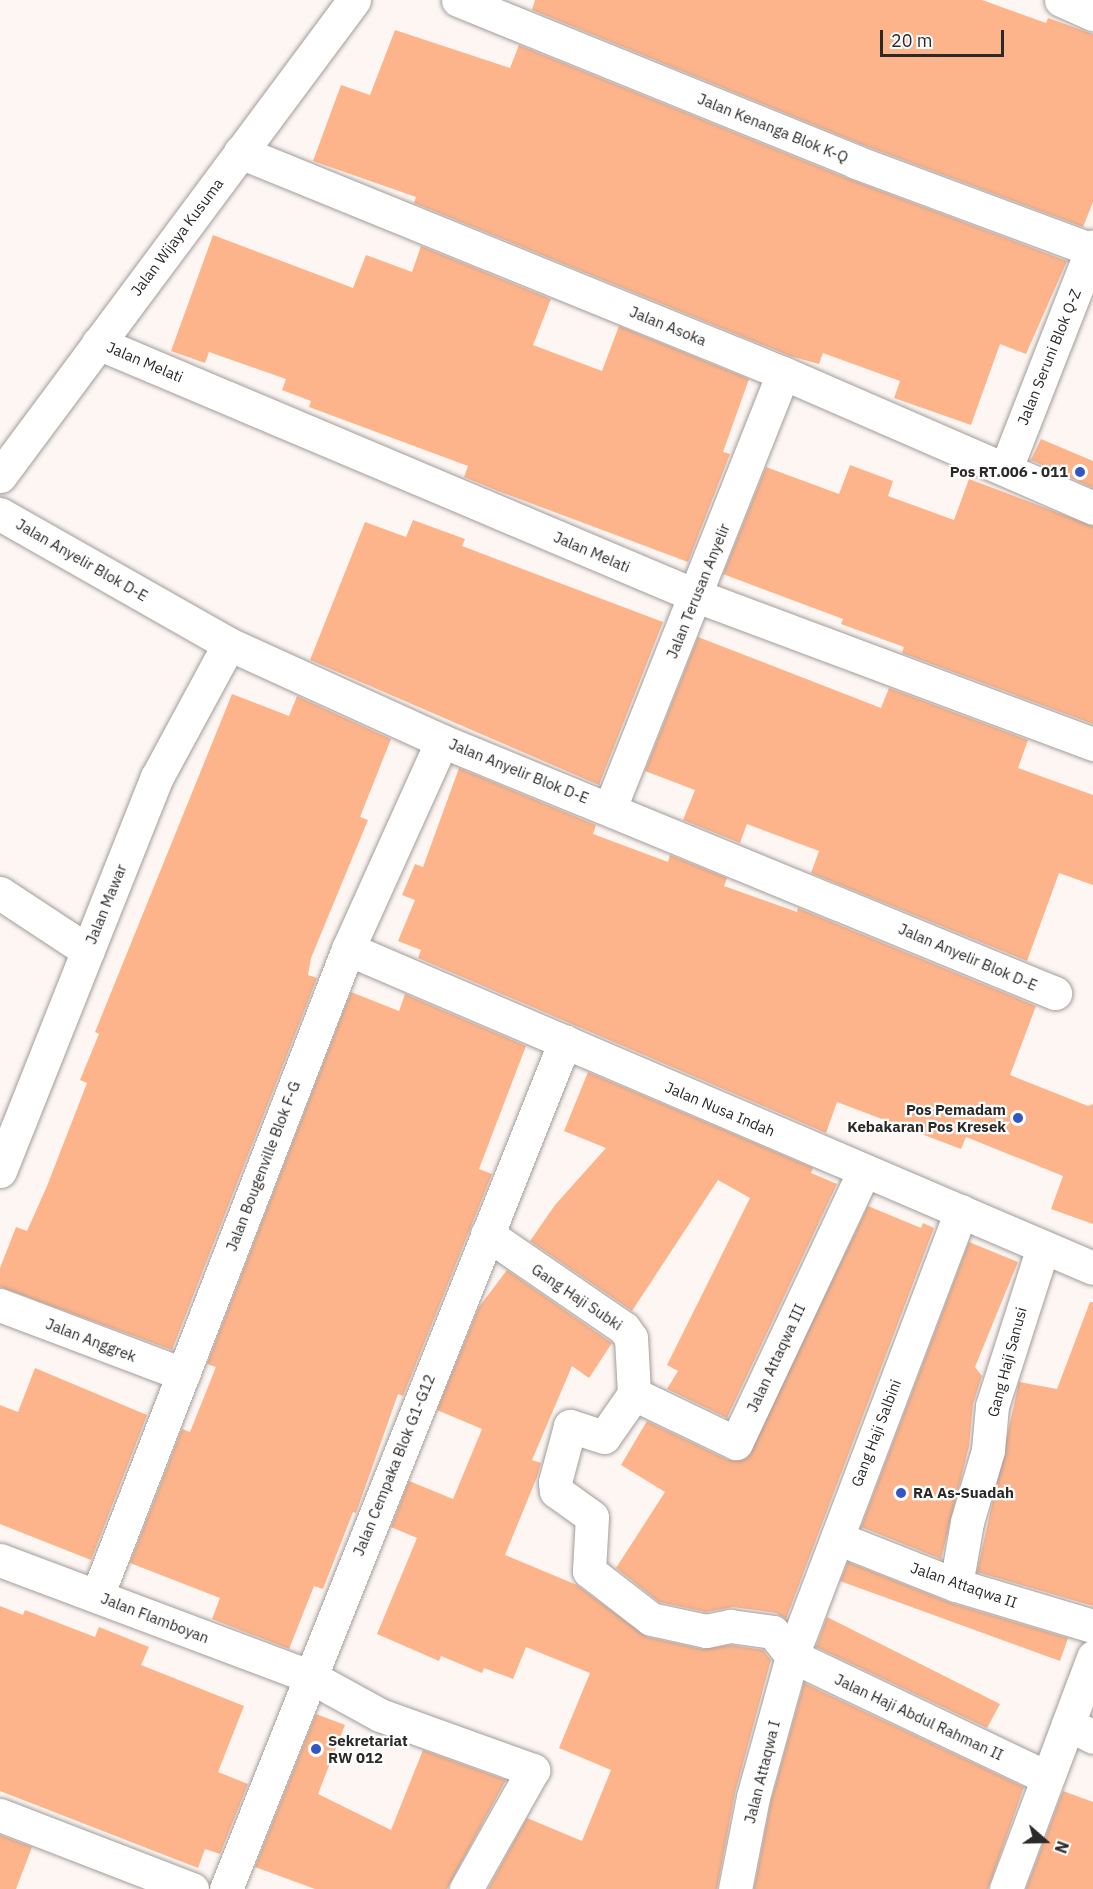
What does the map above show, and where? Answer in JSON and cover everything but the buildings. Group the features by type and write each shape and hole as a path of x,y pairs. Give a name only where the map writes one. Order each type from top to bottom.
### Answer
{"street":[{"name":"Jalan Wijaya Kusuma","path":"0,476 354,0"},
{"name":"Jalan Kenanga Blok K-Q","path":"458,0 856,162 1092,248"},
{"path":"1061,0 1093,14"},
{"name":"Jalan Asoka","path":"240,152 783,373 1006,468 1093,508"},
{"name":"Jalan Seruni Blok Q-Z","path":"1006,468 1092,248"},
{"name":"Jalan Melati","path":"98,343 697,596 1093,744"},
{"name":"Jalan Terusan Anyelir","path":"610,808 697,596 783,373"},
{"name":"Jalan Anyelir Blok D-E","path":"0,514 229,644 442,741 610,808 1055,993"},
{"name":"Jalan Mawar","path":"0,1171 157,777 229,644"},
{"name":"Jalan Bougenville Blok F-G","path":"97,1596 348,949 442,741"},
{"path":"0,893 88,951"},
{"name":"Jalan Nusa Indah","path":"348,949 1093,1268"},
{"name":"Jalan Cempaka Blok G1-G12","path":"226,1889 565,1041"},
{"name":"Jalan Attaqwa III","path":"634,1394 736,1443 864,1171"},
{"name":"Gang Haji Salbini","path":"792,1656 961,1211"},
{"name":"Gang Haji Subki","path":"487,1234 629,1333 634,1394"},
{"name":"Gang Haji Sanusi","path":"956,1585 967,1522 988,1450 992,1406 1043,1247"},
{"name":"Jalan Anggrek","path":"0,1305 183,1374"},
{"path":"634,1394 604,1437 570,1426 555,1482 556,1491 592,1517 589,1571 651,1619 706,1631 730,1626 767,1630 776,1635 792,1656"},
{"name":"Jalan Attaqwa II","path":"837,1538 956,1585 1093,1626"},
{"name":"Jalan Flamboyan","path":"0,1560 309,1677 380,1715 534,1772 466,1889"},
{"name":"Jalan Haji Abdul Rahman II","path":"792,1656 1046,1777"},
{"name":"Jalan Attaqwa I","path":"735,1889 753,1797 792,1656"},
{"path":"1006,1889 1046,1777 1081,1730 1093,1657"},
{"path":"0,1815 192,1889"}],"place":[{"name":"Pos RT.006 - 011","path":"1080,472"},
{"name":"Pos Pemadam Kebakaran Pos Kresek","path":"1018,1118"},
{"name":"RA As-Suadah","path":"901,1493"},
{"name":"Sekretariat RW 012","path":"316,1749"}]}
